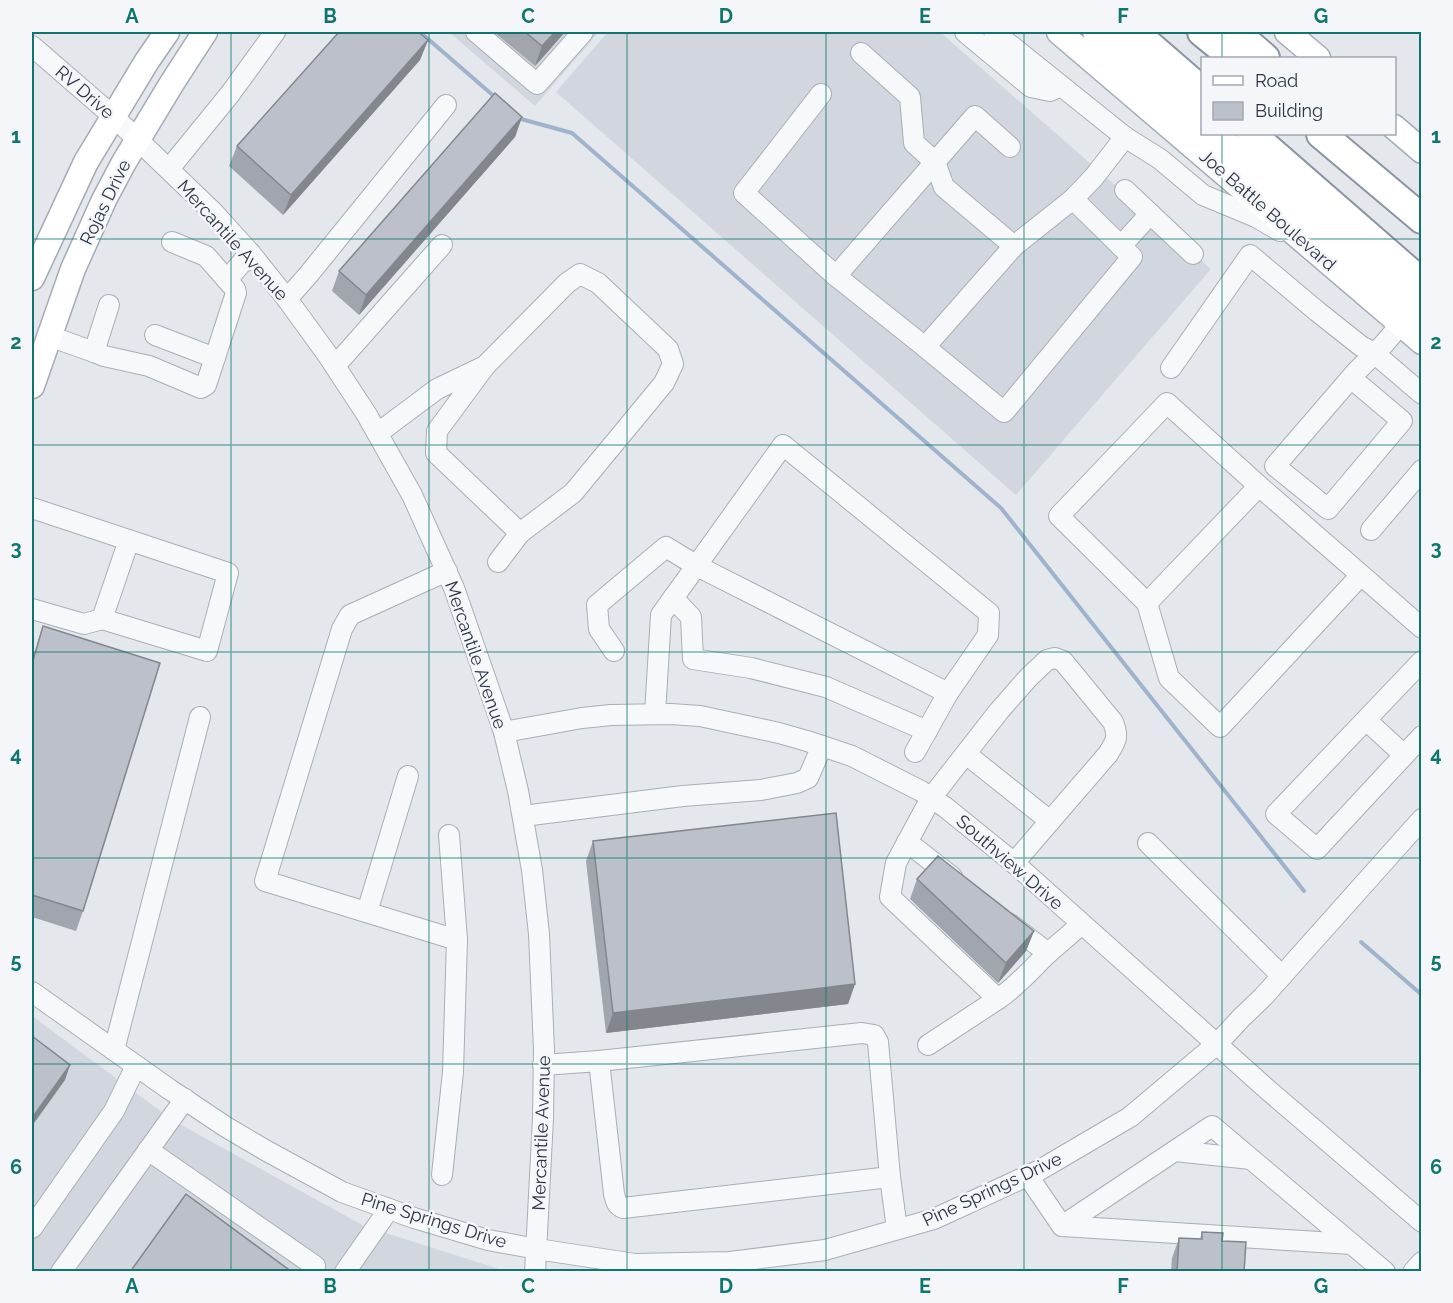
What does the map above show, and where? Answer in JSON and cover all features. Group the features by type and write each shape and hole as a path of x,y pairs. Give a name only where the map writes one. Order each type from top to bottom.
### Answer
{"highway":[{"path":"1097,32 1201,122"},
{"path":"1134,32 1201,89"},
{"path":"1202,32 1233,57"},
{"path":"1234,32 1264,57"},
{"path":"1214,135 1411,319"},
{"path":"1252,135 1422,283"},
{"path":"1322,135 1422,219"},
{"path":"1346,135 1422,208"}],"main road":[{"name":"Rojas Drive","path":"32,278 86,162 167,32"},
{"name":"Rojas Drive","path":"32,386 73,269 104,200 137,140 205,32"},
{"name":"Joe Battle Boulevard","path":"1059,32 1317,253 1411,319 1422,342"},
{"path":"1287,32 1317,57"},
{"path":"1396,128 1422,151"}],"street":[{"path":"169,169 230,94 275,32"},
{"path":"476,32 537,84 583,32"},
{"path":"965,32 1031,87 1050,91 1061,86"},
{"path":"994,32 1125,137 1160,159 1203,195 1256,217 1317,253"},
{"name":"RV Drive","path":"32,46 137,140"},
{"path":"861,53 910,97 914,143 935,162 944,187 1014,246"},
{"path":"821,94 744,193 836,276 1004,412 1132,257 1072,199"},
{"path":"287,298 446,105"},
{"path":"836,276 975,116 1010,147"},
{"path":"925,347 1014,246 1072,199 1094,177 1125,137"},
{"name":"Mercantile Avenue","path":"137,140 213,212 250,253 287,298 335,366 378,433 412,495 447,571 473,640 504,732 518,791 532,870 539,934 542,977 543,1118 535,1272"},
{"path":"1125,190 1193,254"},
{"path":"1120,246 1150,214"},
{"path":"49,336 105,356 148,366 201,387 206,385 236,293 206,256 172,242"},
{"path":"335,366 442,245"},
{"path":"226,279 250,253"},
{"path":"1172,368 1250,255 1422,394"},
{"path":"498,562 520,533 573,493 664,383 673,364 668,349 598,283 579,274 567,283 485,366 437,431 436,453 520,533"},
{"path":"94,352 109,304"},
{"path":"1351,378 1402,420 1328,509 1275,466 1351,378 1374,353 1411,319"},
{"path":"155,335 215,358"},
{"path":"378,433 437,389 485,366"},
{"path":"1361,575 1220,728 1169,678 1147,603 1059,516 1167,403 1422,628"},
{"path":"655,714 661,615 783,445 989,613 988,635 948,693 915,752"},
{"path":"1371,530 1422,470"},
{"path":"1147,603 1259,486"},
{"path":"32,508 228,573 207,651 102,619 84,624 32,609"},
{"path":"102,619 129,540"},
{"path":"614,651 599,629 597,605 666,547 697,566 948,693"},
{"path":"447,571 350,615 342,629 265,881 457,940"},
{"path":"673,598 691,617 693,659 751,668 826,687 927,731"},
{"path":"998,999 890,897 896,863 931,798 1029,677 1047,660 1055,658 1063,661 1113,722 1116,730 1115,742 1108,754 1014,863"},
{"path":"1422,661 1276,814 1317,849 1422,736"},
{"name":"Southview Drive","path":"504,732 611,715 700,716 779,733 852,756 921,791 945,807 1014,863 1268,1090 1422,1222"},
{"path":"114,1050 200,717"},
{"path":"1366,720 1404,755"},
{"path":"523,816 683,796 761,790 797,783 808,778 822,746"},
{"path":"966,754 1050,821"},
{"path":"367,912 408,776"},
{"name":"Pine Springs Drive","path":"32,992 226,1127 342,1192 414,1218 488,1240 537,1249 658,1268 730,1262 825,1250 934,1218 1028,1176 1130,1117 1218,1043 1263,997 1422,819"},
{"path":"441,1175 453,1072 457,940 449,835"},
{"path":"908,842 964,886"},
{"path":"1148,843 1282,976"},
{"path":"992,909 1048,953"},
{"path":"928,1045 1010,991 1048,953 1082,924"},
{"path":"543,1065 862,1033 874,1035 878,1042 897,1229"},
{"path":"599,1061 614,1194 618,1206 623,1208 890,1177"},
{"path":"32,1227 114,1111 136,1066"},
{"path":"62,1272 185,1100"},
{"path":"1062,1226 1212,1126 1385,1272"},
{"path":"148,1150 315,1266"},
{"path":"1175,1151 1251,1159"},
{"path":"1028,1176 1062,1226"},
{"path":"345,1272 389,1209"},
{"path":"1062,1226 1352,1244"},
{"path":"1413,1272 1422,1262"}],"shaded area":[{"path":"449,32 599,32 535,106"},
{"path":"608,32 940,32 1211,269 1016,495 556,92"},
{"path":"32,1016 174,1121 364,1226 505,1271 32,1271"}],"building":[{"path":"339,32 418,32 428,40 291,195 237,146"},
{"path":"525,32 555,32 542,46"},
{"path":"495,93 522,117 366,295 339,271"},
{"path":"43,626 160,663 83,911 32,895 32,664"},
{"path":"836,813 855,984 613,1013 593,841"},
{"path":"938,856 1034,931 1006,963 917,879"},
{"path":"32,1036 70,1065 32,1118"},
{"path":"186,1194 292,1272 130,1272"},
{"path":"1202,1232 1223,1233 1222,1241 1246,1242 1244,1272 1177,1272 1179,1238 1202,1239"}],"waterway":[{"path":"420,32 496,98"},
{"path":"518,116 521,119 572,133 1001,508 1304,891"},
{"path":"1361,942 1422,995"}]}
